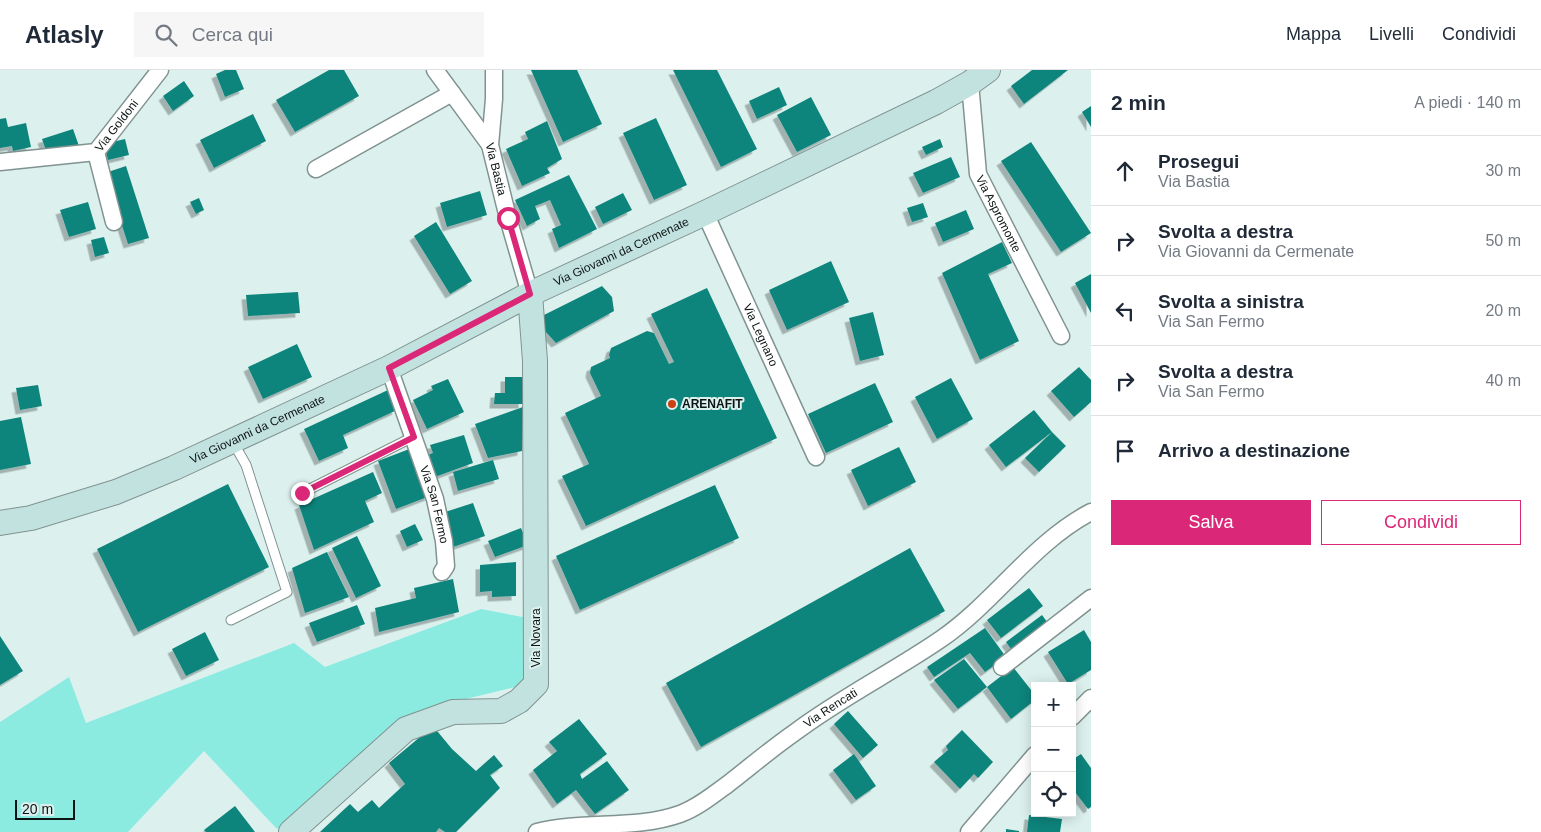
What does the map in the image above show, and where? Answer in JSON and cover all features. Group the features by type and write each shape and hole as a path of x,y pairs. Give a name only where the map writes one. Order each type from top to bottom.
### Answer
{"main road":[{"name":"Via Giovanni da Cermenate","path":"0,523 31,518 116,492 233,442 389,368 530,294 705,213 936,102 979,77"},
{"name":"Via Novara","path":"291,832 406,729 453,712 501,711 519,701 536,684 535,360 530,294"}],"street":[{"name":"Via Goldoni","path":"0,162 96,152 160,70"},
{"path":"436,70 490,145"},
{"name":"Via Bastia","path":"494,70 494,99 490,145 508,218 530,294"},
{"name":"Via Aspromonte","path":"979,77 978,174 1061,336"},
{"path":"316,169 452,93"},
{"path":"96,152 114,222"},
{"name":"Via Legnano","path":"705,213 816,457"},
{"name":"Via San Fermo","path":"389,368 435,499 444,542 446,566 442,572"},
{"name":"Via Rencati","path":"537,832 554,828 644,822 680,814 708,798 795,732 878,677 942,639 989,600 1031,556 1076,520 1091,512"},
{"path":"1002,667 1091,598"},
{"path":"1076,713 1091,698"},
{"path":"969,832 1031,760"}],"lane":[{"path":"302,493 414,437"},
{"path":"232,620 287,592 246,465 233,442"}],"shaded area":[{"path":"481,609 528,618 528,684 441,705 393,731 277,829 204,751 128,832 0,832 0,722 69,677 86,723 294,643 325,667"}],"building":[{"path":"225,70 236,70 244,89 225,97 216,74"},
{"path":"329,70 344,70 359,96 295,132 276,100"},
{"path":"531,70 577,70 602,124 563,142"},
{"path":"673,70 717,70 757,149 721,167"},
{"path":"1032,70 1068,70 1024,104 1011,86"},
{"path":"184,81 194,96 173,111 163,96"},
{"path":"779,87 787,105 757,119 749,101"},
{"path":"811,97 831,135 797,152 777,115"},
{"path":"1091,106 1091,127 1082,112"},
{"path":"253,114 266,141 214,168 200,140"},
{"path":"6,118 8,127 26,123 31,147 13,151 12,146 0,148 0,119"},
{"path":"656,118 687,185 654,200 623,133"},
{"path":"547,121 562,159 547,168 550,173 522,186 506,149 528,139 525,132"},
{"path":"73,129 79,146 48,156 42,139"},
{"path":"125,139 129,155 108,160 104,144"},
{"path":"940,139 943,147 926,155 922,147"},
{"path":"1031,142 1091,233 1061,252 1001,161"},
{"path":"951,157 960,177 923,193 913,173"},
{"path":"126,166 149,238 128,244 105,173"},
{"path":"569,175 597,229 559,248 552,229 561,225 550,200 535,206 540,219 527,226 515,200"},
{"path":"480,191 487,215 447,227 440,203"},
{"path":"623,193 632,210 603,224 595,207"},
{"path":"199,198 204,210 196,214 190,202"},
{"path":"88,202 96,229 69,237 60,210"},
{"path":"923,203 928,217 912,222 907,208"},
{"path":"966,210 974,229 943,242 935,223"},
{"path":"436,222 472,281 450,294 414,236"},
{"path":"104,237 109,253 95,257 91,240"},
{"path":"1002,242 1012,263 988,274 1019,341 980,360 942,273"},
{"path":"831,261 849,302 787,330 769,290"},
{"path":"1091,274 1091,313 1075,283"},
{"path":"602,286 612,297 614,311 556,343 545,331 542,316"},
{"name":"ARENAFIT","path":"707,288 777,438 586,526 562,476 589,464 565,413 601,396 590,373 591,367 610,358 611,348 647,331 654,333 669,364 674,362 651,314"},
{"path":"298,292 300,313 248,316 246,295"},
{"path":"873,312 884,355 860,361 849,318"},
{"path":"297,344 312,377 263,399 248,367"},
{"path":"1079,367 1091,380 1091,402 1074,417 1051,391"},
{"path":"505,377 523,377 523,404 494,404 495,393 505,393"},
{"path":"951,378 973,419 937,439 915,397"},
{"path":"448,379 464,412 427,429 413,400 433,390 431,386"},
{"path":"875,383 893,422 826,453 808,414"},
{"path":"38,385 42,406 20,410 16,388"},
{"path":"388,390 397,410 343,435 348,448 319,461 304,429"},
{"path":"523,407 522,451 488,458 475,424"},
{"path":"1034,410 1052,432 1006,467 989,445"},
{"path":"21,417 31,464 0,470 0,421"},
{"path":"1052,432 1066,446 1039,472 1025,458"},
{"path":"464,435 473,463 432,478 423,457 433,453 430,445"},
{"path":"899,447 916,482 868,506 851,470"},
{"path":"412,448 430,496 396,509 378,461"},
{"path":"493,460 499,479 458,491 453,472"},
{"path":"373,472 382,493 365,501 374,522 314,550 299,505"},
{"path":"228,484 269,567 138,632 97,549"},
{"path":"715,485 739,538 580,610 556,556"},
{"path":"473,503 485,536 453,547 442,513"},
{"path":"415,524 423,540 407,547 400,531"},
{"path":"521,528 528,545 495,557 488,541"},
{"path":"357,536 381,586 356,598 332,548"},
{"path":"910,548 945,611 701,747 666,683"},
{"path":"327,552 349,597 305,613 292,568"},
{"path":"516,562 516,596 492,597 492,591 480,592 480,565"},
{"path":"453,579 459,612 379,632 375,608 416,598 414,588"},
{"path":"1029,588 1043,606 1001,638 987,620"},
{"path":"357,605 365,624 317,642 309,623"},
{"path":"1042,615 1050,626 1014,653 1006,642"},
{"path":"985,628 1006,657 985,672 970,653 934,677 927,667"},
{"path":"1084,630 1091,642 1091,670 1071,682 1067,682 1048,652"},
{"path":"205,632 219,660 186,676 172,649"},
{"path":"0,636 23,671 0,685"},
{"path":"964,659 987,687 958,709 934,680"},
{"path":"1013,667 1031,690 1031,703 1011,719 987,687"},
{"path":"848,711 878,745 863,758 834,724"},
{"path":"579,719 607,754 580,774 582,779 607,761 629,790 595,814 576,790 557,804 533,770 557,751 549,742"},
{"path":"433,726 452,749 476,771 494,755 503,766 490,775 500,788 456,832 445,832 439,828 436,832 320,832 350,804 358,812 372,800 379,808 405,784 389,763"},
{"path":"962,730 993,762 978,778 974,774 960,789 934,762 948,750 946,746"},
{"path":"854,754 876,786 856,800 833,770"},
{"path":"1081,754 1091,768 1091,807 1088,809 1076,793 1076,757"},
{"path":"235,806 255,832 206,832 204,830"},
{"path":"1029,815 1031,817 1062,819 1060,832 1027,832"},
{"path":"1006,829 1019,831 1019,832 1006,832"}],"place":[{"name":"ARENAFIT","path":"672,404"}],"route":[{"path":"302,493 414,437 389,368 530,294 508,218"}]}
